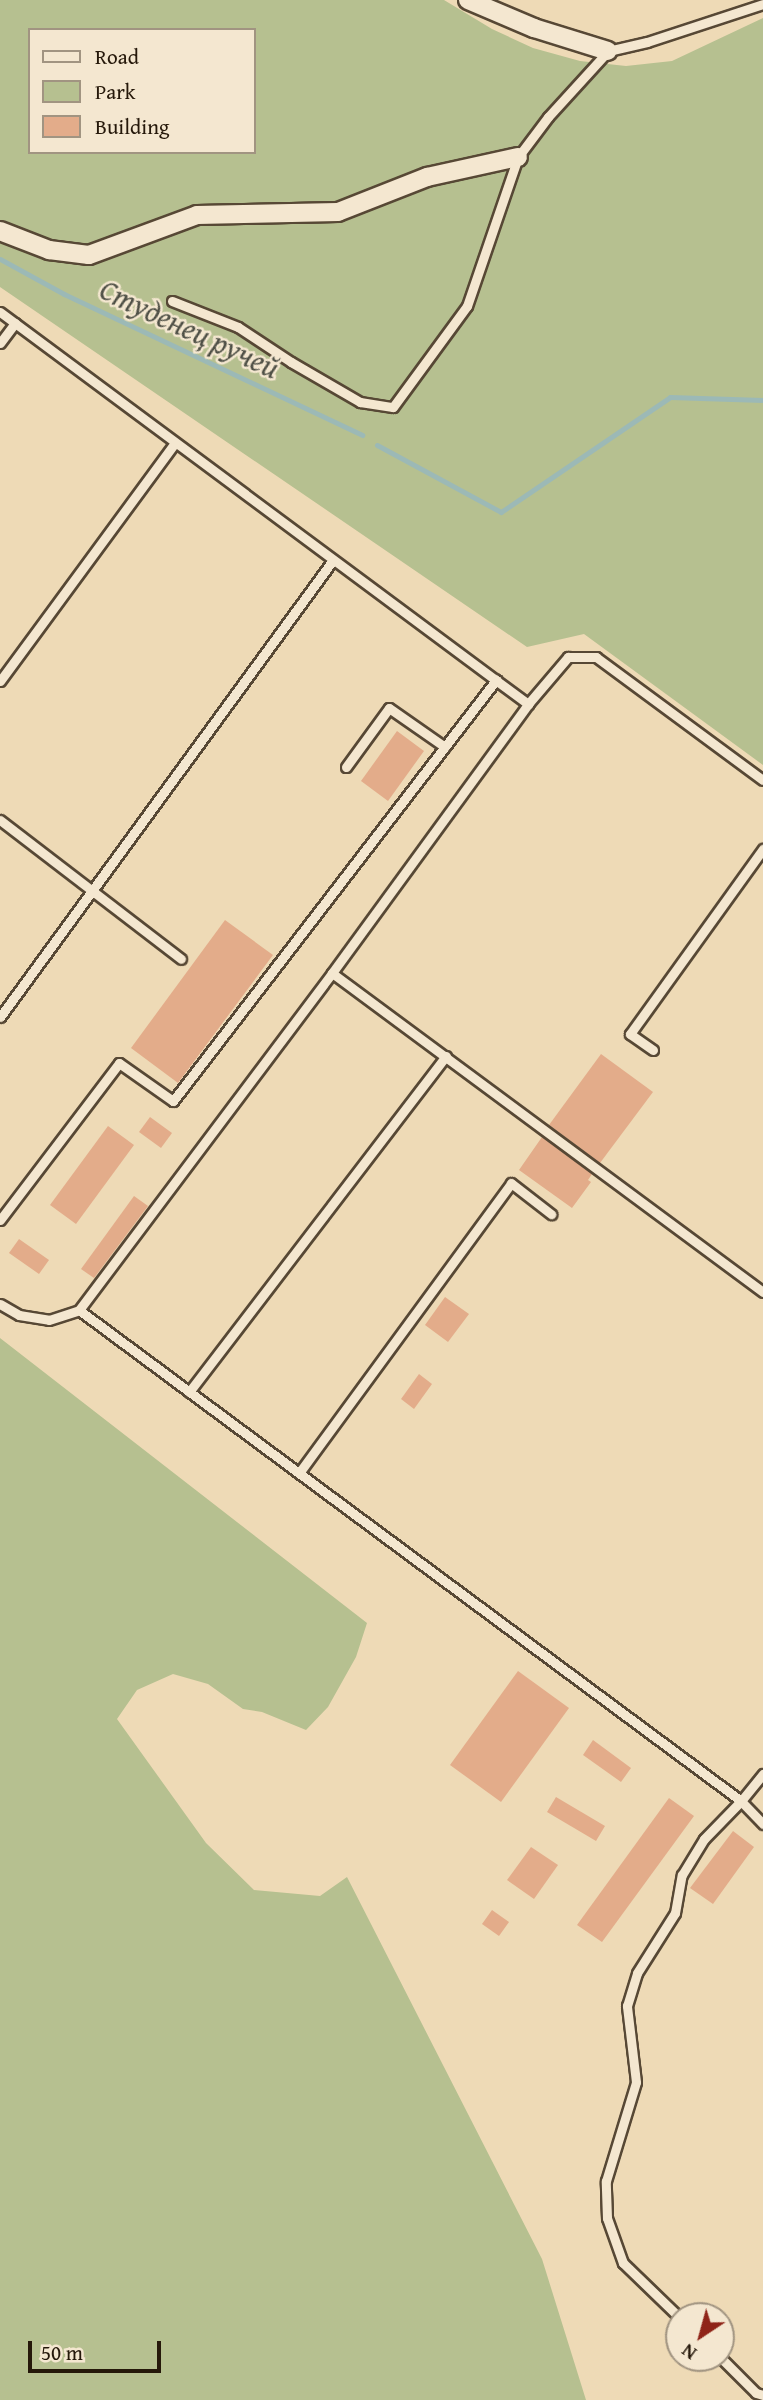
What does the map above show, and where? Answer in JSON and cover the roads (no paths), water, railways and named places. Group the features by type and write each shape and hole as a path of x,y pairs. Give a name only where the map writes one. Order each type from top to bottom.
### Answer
{"street":[{"path":"468,0 534,28 608,51"},
{"path":"0,231 49,250 89,255 197,215 338,212 427,177 518,157"}],"lane":[{"path":"172,301 238,327 291,362 360,401 393,407 467,306 518,157 548,117 608,51 647,42 763,4"},
{"path":"0,312 528,704"},
{"path":"0,343 15,323"},
{"path":"0,681 175,443"},
{"path":"0,1017 334,560"},
{"path":"0,1304 19,1315 49,1320 79,1310 332,973 528,704 568,657 596,657 763,780"},
{"path":"0,1220 119,1063 173,1101 496,680"},
{"path":"346,767 389,708 445,747"},
{"path":"0,820 181,959"},
{"path":"653,1051 630,1034 763,849"},
{"path":"332,973 763,1292"},
{"path":"189,1392 446,1056"},
{"path":"299,1473 511,1183 551,1214"},
{"path":"79,1310 741,1801 763,1824"},
{"path":"665,2303 624,2263 607,2218 606,2181 636,2082 627,2006 637,1973 675,1913 682,1875 704,1839 763,1774"},
{"path":"735,2372 756,2393 763,2395"}],"waterway":[{"name":"Студенец ручей","path":"0,259 64,294 362,435"},
{"name":"Студенец ручей","path":"377,445 501,512 670,397 763,400"}]}
